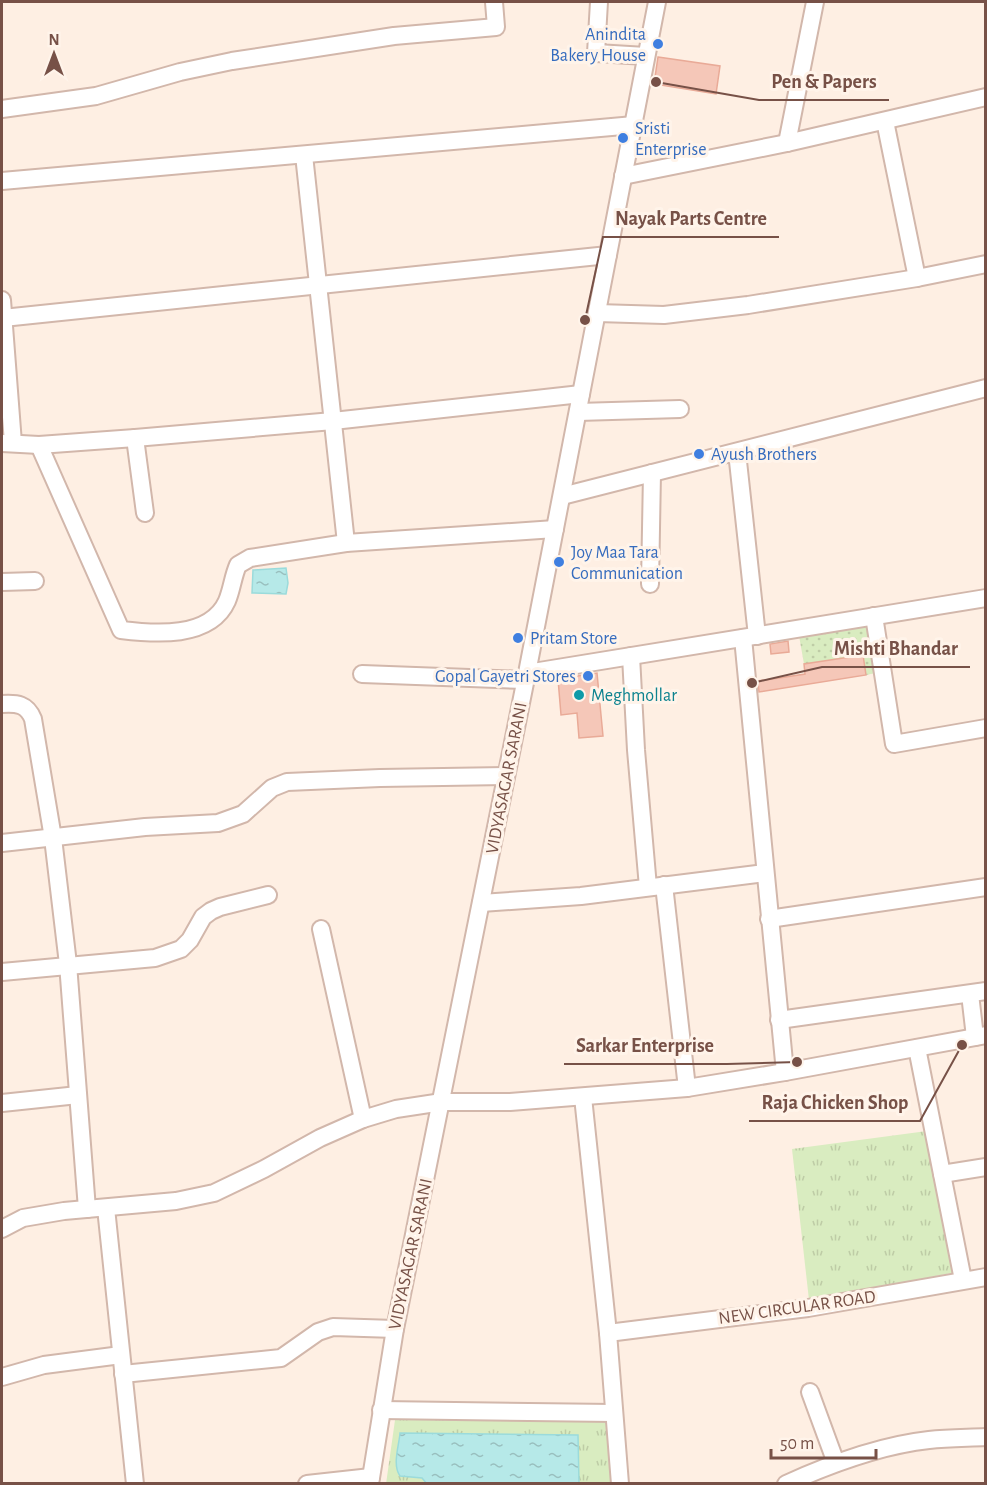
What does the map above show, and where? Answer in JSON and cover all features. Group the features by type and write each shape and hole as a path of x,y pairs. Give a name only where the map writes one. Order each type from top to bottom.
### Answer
{"street":[{"path":"2,109 96,96 180,72 244,59 394,36 496,27 494,2"},
{"path":"599,2 596,53 646,56"},
{"name":"VIDYASAGAR SARANI","path":"371,1476 395,1329 562,496 657,2"},
{"path":"788,143 815,2"},
{"path":"623,176 788,143 986,97"},
{"path":"885,121 917,278"},
{"path":"2,182 634,125"},
{"path":"304,155 346,543"},
{"path":"2,310 318,285 608,255"},
{"path":"597,313 674,314 748,305 917,278 986,264"},
{"path":"2,300 8,443 39,445 135,438 333,421 581,394"},
{"path":"562,496 986,388"},
{"path":"578,412 680,409"},
{"path":"135,438 145,513"},
{"path":"39,445 121,630 142,632 188,630 205,624 226,603 235,571 243,561 250,558 346,543 555,529"},
{"path":"737,452 765,873 785,1072"},
{"path":"650,584 652,473"},
{"path":"2,582 34,581"},
{"path":"362,674 526,676 986,598"},
{"path":"874,616 894,744 986,728"},
{"path":"631,657 636,750 687,1088"},
{"path":"2,704 21,704 29,710 33,719 52,838 68,964 87,1209"},
{"path":"2,843 145,827 218,823 232,820 243,814 272,788 287,782 380,777 506,776"},
{"path":"481,903 581,896 765,873"},
{"path":"769,919 986,887"},
{"path":"2,972 68,964 155,958 182,949 203,917 211,911 268,895"},
{"path":"321,929 363,1119"},
{"path":"2,1229 23,1218 87,1209 176,1201 214,1193 320,1138 363,1119 396,1109 442,1102 510,1102 687,1088 980,1036 978,992 779,1020"},
{"path":"917,1048 963,1280"},
{"path":"2,1103 78,1095"},
{"path":"583,1097 608,1332 620,1484"},
{"path":"942,1174 986,1167"},
{"path":"106,1208 135,1484"},
{"name":"NEW CIRCULAR ROAD","path":"608,1332 808,1308 986,1277"},
{"path":"123,1374 281,1358 318,1332 333,1327 395,1329"},
{"path":"2,1377 44,1365 121,1355"},
{"path":"810,1392 836,1463"},
{"path":"381,1410 614,1413"},
{"path":"786,1484 836,1463 927,1440 986,1437"},
{"path":"307,1484 371,1476"}],"green space":[{"path":"868,624 876,673 866,675 863,655 804,664 798,630"},
{"path":"927,1131 957,1272 809,1300 792,1149"},
{"path":"608,1419 612,1483 386,1484 395,1420"}],"water":[{"path":"286,568 288,583 286,594 252,593 253,570"},
{"path":"400,1433 578,1435 579,1483 427,1484 422,1478 400,1476 396,1461"}],"building":[{"path":"658,57 720,66 716,94 654,84"},
{"path":"788,641 789,652 771,654 770,644"},
{"path":"863,655 866,675 759,692 758,681 805,674 804,664"},
{"name":"Meghmollar","path":"597,673 603,736 579,738 577,713 561,715 558,679"}],"place":[{"name":"Anindita Bakery House","path":"658,44"},
{"name":"Pen & Papers","path":"656,82"},
{"name":"Sristi Enterprise","path":"623,138"},
{"name":"Nayak Parts Centre","path":"585,320"},
{"name":"Ayush Brothers","path":"699,454"},
{"name":"Joy Maa Tara Communication","path":"559,562"},
{"name":"Pritam Store","path":"518,638"},
{"name":"Gopal Gayetri Stores","path":"588,676"},
{"name":"Mishti Bhandar","path":"752,683"},
{"name":"Meghmollar","path":"579,695"},
{"name":"Raja Chicken Shop","path":"962,1045"},
{"name":"Sarkar Enterprise","path":"797,1062"}]}
